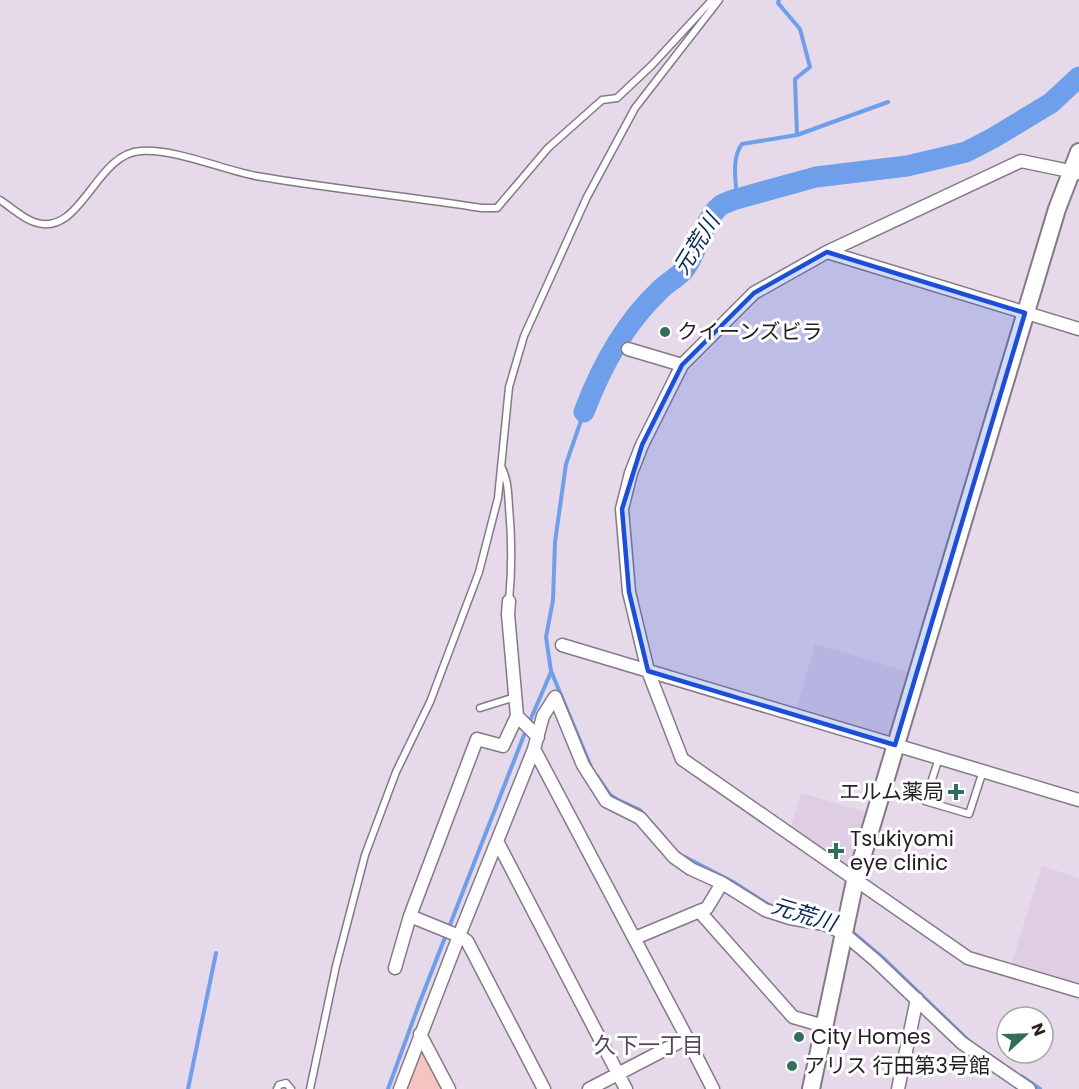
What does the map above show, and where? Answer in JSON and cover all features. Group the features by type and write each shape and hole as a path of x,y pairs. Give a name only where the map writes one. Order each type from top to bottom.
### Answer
{"street":[{"path":"811,1089 855,881 1025,313 1079,152"},
{"path":"1074,172 1021,161 827,252 754,293 682,365 642,445 631,473 622,509 629,592 648,671 682,759 968,958 1079,992"},
{"path":"827,252 1079,329"},
{"path":"628,349 682,365"},
{"path":"395,968 410,916 477,739 503,746 518,718 508,614 509,601"},
{"path":"562,645 1079,800"},
{"path":"400,1089 456,935 498,843 534,749 535,735 555,697 583,765 606,801 640,818 674,857 765,910 790,918 824,924 843,933 962,1043 1029,1089"},
{"path":"518,718 535,735"},
{"path":"534,749 713,1089"},
{"path":"498,843 626,1089"},
{"path":"635,938 707,908 722,883"},
{"path":"699,911 793,1017 824,1026"},
{"path":"410,916 467,941 544,1089"},
{"path":"898,1089 917,999"},
{"path":"420,1034 449,1089"},
{"path":"589,1089 687,1038"}],"lane":[{"path":"0,200 33,222 47,225 61,222 111,166 120,158 140,151 166,154 255,175 482,208 497,208 548,148 602,100 617,98 652,65 712,0"},
{"path":"310,1089 336,966 365,855 396,772 430,702 479,572 498,498 509,387 524,336 587,197 635,108 719,0"},
{"path":"501,466 507,476 512,544 513,564 509,601"},
{"path":"480,708 515,696"},
{"path":"939,758 925,801 969,814 983,771"},
{"path":"277,1089 279,1085 286,1083 291,1089"}],"highlighted area":[{"path":"827,252 1025,313 895,745 648,671 629,592 622,509 642,445 682,365 754,293"}],"shaded area":[{"path":"815,644 908,672 888,739 796,710"},
{"name":"Tsukiyomi eye clinic","path":"801,793 865,812 847,872 790,831"},
{"path":"1042,866 1079,878 1079,985 1011,965"},
{"path":"420,1045 443,1089 404,1089"}],"waterway":[{"path":"737,199 735,163 742,144 797,135 795,79 810,67 800,29 778,3 779,0"},
{"name":"元荒川","path":"584,412 598,379 624,332 646,304 684,270 709,220 720,206 733,200 816,177 907,166 966,152 1051,103 1079,77"},
{"path":"797,135 888,102"},
{"name":"元荒川","path":"584,412 566,464 555,542 553,600 546,637 551,671 591,767"},
{"name":"元荒川","path":"529,723 551,672"},
{"name":"元荒川","path":"388,1089 526,730"},
{"name":"元荒川","path":"597,776 610,795 640,810 665,838"},
{"name":"元荒川","path":"685,857 733,882 769,905 826,917 842,924"},
{"name":"元荒川","path":"850,930 883,958 970,1042"},
{"path":"188,1089 216,953"},
{"name":"元荒川","path":"1021,1076 1040,1089"}],"place":[{"name":"クイーンズビラ","path":"665,332"},
{"name":"エルム薬局","path":"956,792"},
{"name":"Tsukiyomi eye clinic","path":"836,851"},
{"name":"City Homes","path":"799,1037"},
{"name":"アリス 行田第3号館","path":"792,1066"}],"district":[{"name":"久下一丁目","path":"649,1045"}]}
